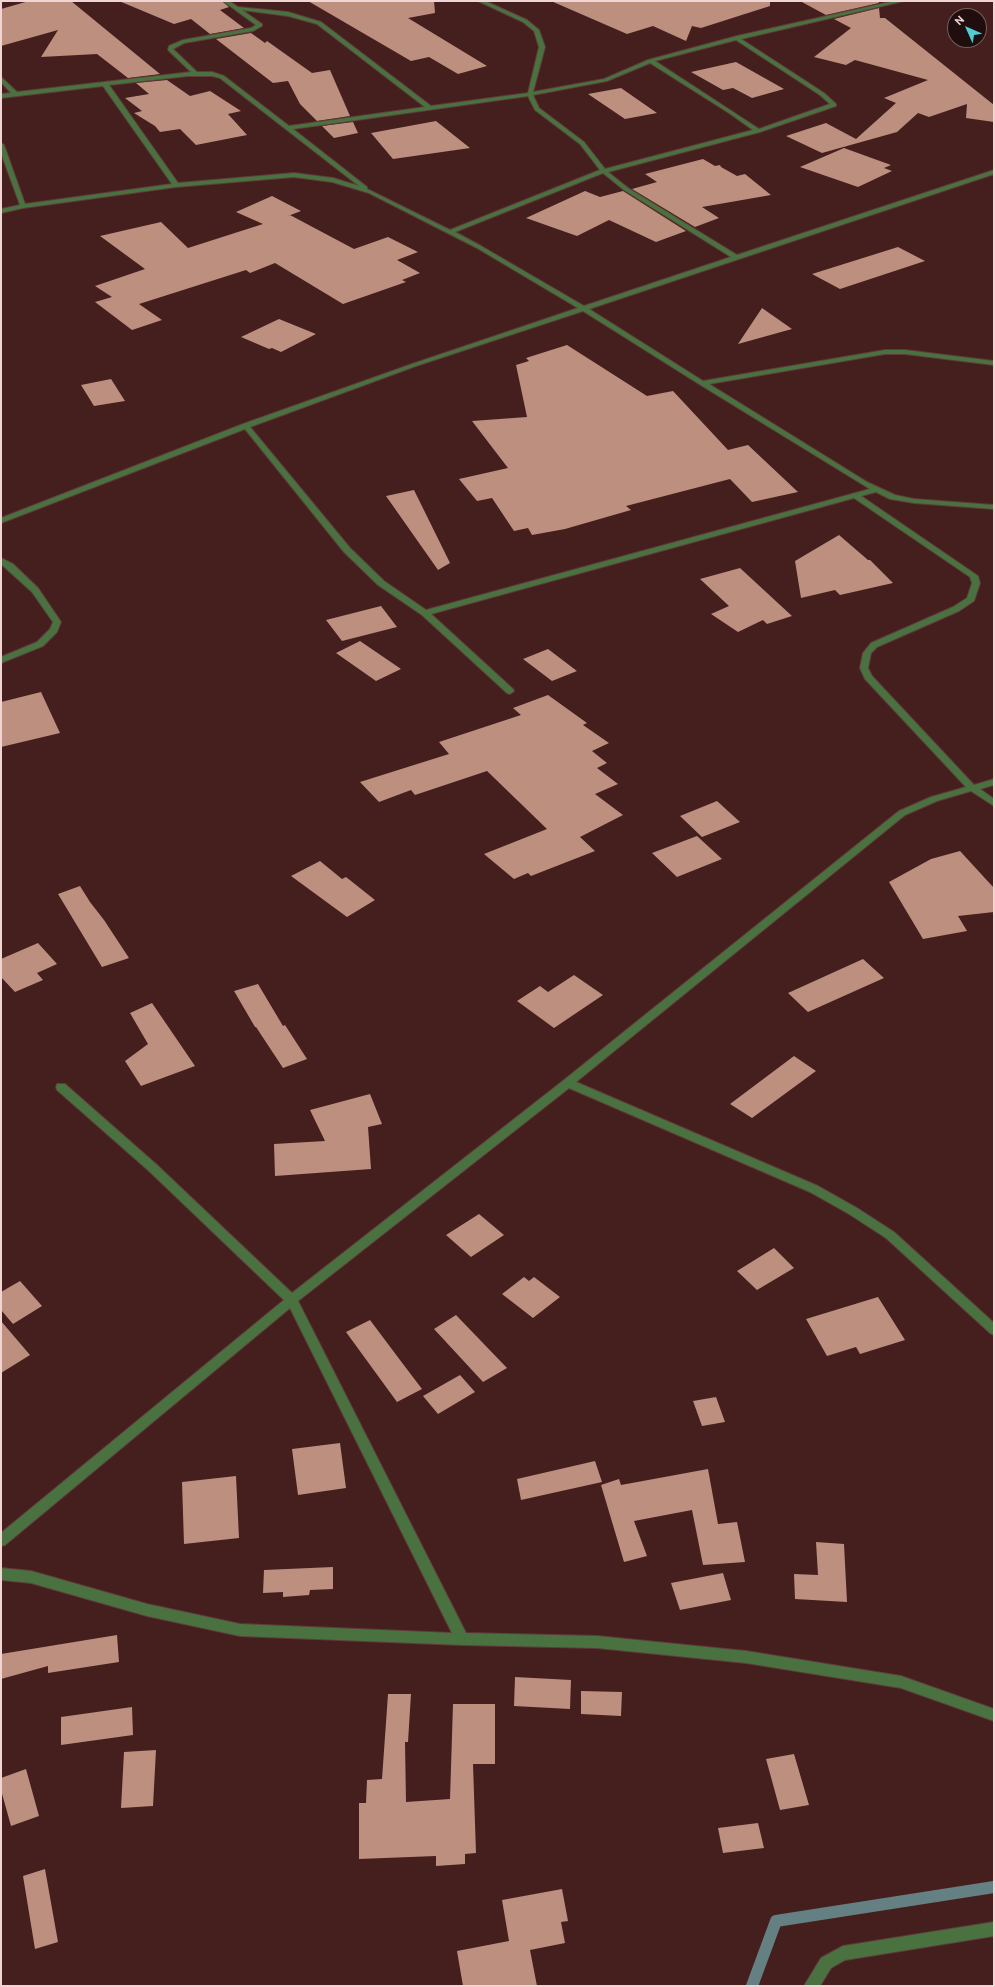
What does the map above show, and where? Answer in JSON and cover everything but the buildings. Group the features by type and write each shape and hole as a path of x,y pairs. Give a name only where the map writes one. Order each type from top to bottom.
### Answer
{"street":[{"path":"196,74 170,48 183,42 253,28 260,24 226,1"},
{"path":"481,1 525,22 536,30 542,47 530,94 537,110 582,143 604,171 626,189 738,258"},
{"path":"286,128 530,94 605,80 650,61 803,22 901,1"},
{"path":"238,8 288,14 319,23 429,107"},
{"path":"450,232 604,171 758,131 834,105 822,94 737,38"},
{"path":"650,61 731,112 758,131"},
{"path":"1,96 196,74 222,77 286,128 371,192"},
{"path":"1,79 16,95"},
{"path":"105,84 176,185"},
{"path":"1,145 23,206"},
{"path":"1,521 246,426 414,365 994,172"},
{"path":"1,211 23,206 176,185 294,175 333,180 371,192 479,247 584,309 701,383 876,490 914,501 994,507"},
{"path":"701,383 885,352 905,352 994,363"},
{"path":"246,426 347,550 381,583 425,613 510,691"},
{"path":"425,613 876,490"},
{"path":"855,496 974,576 976,584 971,599 956,609 874,645 867,653 864,668 868,677 971,787 994,804"},
{"path":"1,560 10,566 35,590 57,622 54,630 40,644 1,660"},
{"path":"1,1541 292,1300 568,1083 902,813 934,799 971,787 994,782"},
{"path":"568,1083 814,1189 853,1211 890,1235 994,1330"},
{"path":"61,1087 153,1168 292,1300 462,1639"},
{"path":"1,1574 31,1577 147,1610 240,1630 462,1639 597,1642 746,1657 902,1682 994,1715"},
{"path":"811,1986 826,1963 843,1953 994,1929"}],"waterway":[{"path":"752,1986 776,1921 994,1887"}]}
